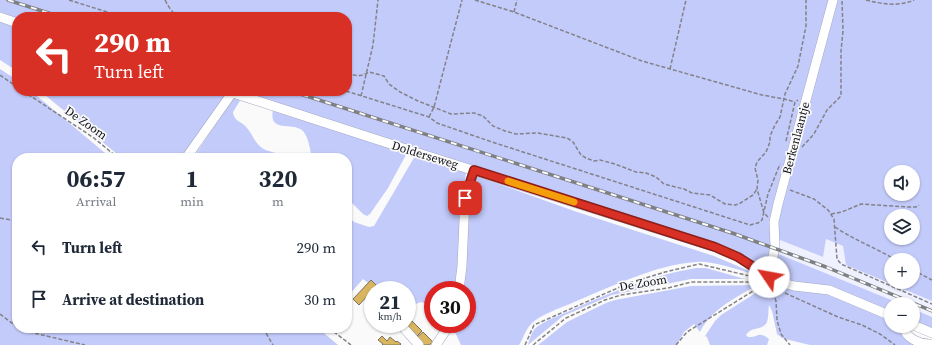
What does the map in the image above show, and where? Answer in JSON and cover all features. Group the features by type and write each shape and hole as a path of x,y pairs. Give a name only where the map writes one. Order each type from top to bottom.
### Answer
{"street":[{"name":"Berkenlaantje","path":"767,279 775,246 774,222 802,101 833,0"},
{"path":"0,17 12,21"},
{"path":"189,153 226,96"},
{"name":"Dolderseweg","path":"242,96 715,247 738,257 767,279 794,286 829,290 884,313"},
{"path":"460,281 465,198 474,170"},
{"path":"920,328 932,333"},
{"path":"408,333 419,345"},
{"path":"436,345 444,333"},
{"path":"905,333 908,337 925,345 932,344"}],"path":[{"path":"68,0 107,12"},
{"path":"165,0 172,12"},
{"path":"361,96 376,31 378,0"},
{"path":"430,117 434,107 462,0"},
{"path":"475,0 514,12 642,61 762,95 795,102 802,101"},
{"path":"514,12 517,0"},
{"path":"670,69 686,0"},
{"path":"764,213 757,189 758,180 755,168 757,162 766,152 770,142 770,136 781,114 784,99 802,53 806,26 806,0"},
{"path":"801,148 814,134 827,110 841,96 841,51 843,31 842,0"},
{"path":"866,0 884,4 897,4 914,0"},
{"path":"352,74 362,76 369,72 376,73 384,76 389,84 400,92 418,101 451,114 474,113 483,116 494,126 505,131 516,134 538,133 567,138 573,142 581,155 586,158 594,161 600,160 636,172 646,173 656,177 664,184 684,189 692,193 710,195 725,204 739,204 753,195 757,189"},
{"path":"0,75 12,83"},
{"path":"352,93 430,117 437,123 492,142 750,225 758,223 762,220 768,194 780,164"},
{"name":"De Zoom","path":"31,96 94,138 112,153"},
{"path":"795,102 802,101"},
{"path":"785,144 795,102"},
{"path":"782,187 814,199 828,210 834,219 837,259 841,264 932,304"},
{"path":"831,214 842,212 861,204 916,207 919,205"},
{"path":"0,218 12,220"},
{"path":"835,226 846,234 884,254"},
{"path":"525,345 534,325 628,284 665,272 698,264 754,278"},
{"path":"920,274 932,280"},
{"path":"676,345 687,332 767,279 776,301 777,320 781,334 790,345"},
{"name":"De Zoom","path":"533,345 566,318 605,300 691,282 767,279"},
{"path":"785,292 838,317 862,325 880,334 895,345"},
{"path":"0,314 12,324"},
{"path":"34,333 85,345"},
{"path":"266,333 273,345"},
{"path":"336,333 351,345"}],"shaded area":[{"path":"0,0 932,0 932,301 903,289 920,289 920,253 884,253 884,281 846,265 843,246 826,239 823,257 780,240 776,253 884,297 884,311 781,280 774,273 764,270 739,255 254,96 352,96 352,12 12,12 12,19 0,15"},
{"path":"0,21 12,25 12,68 0,60"},
{"path":"0,69 12,77 12,96 37,96 105,153 12,153 12,333 324,333 338,345 0,345"},
{"path":"46,96 225,96 186,153 116,153"},
{"path":"234,97 241,99 233,112 235,118 247,128 259,146 265,150 275,153 196,153"},
{"path":"273,110 407,153 388,188 367,216 352,203 352,153 311,153 308,141 303,131 299,128 278,125 274,122 272,117"},
{"path":"415,156 466,172 461,217 457,281 424,281 424,303 420,302 416,305 416,281 366,281 363,279 352,291 352,220 369,227 374,226"},
{"path":"474,175 577,212 714,256 761,276 719,264 703,262 665,267 617,284 542,316 531,324 519,345 461,345 455,333 476,333 476,281 463,281 466,219"},
{"path":"826,239 843,246 846,265 884,281 884,289 903,289 932,301 932,317 920,312 920,297 884,297 776,253 780,240 822,257"},
{"path":"696,268 706,268 745,279 691,279 612,295 563,316 528,345 534,330 542,323 634,284"},
{"path":"773,282 829,294 884,317 884,333 902,333 905,338 916,345 810,345 789,340 782,338 777,334 772,311 769,305 768,320 765,325 763,327 751,330 746,335 748,337 760,335 765,336 769,339 767,345 710,345 707,337 705,336 721,315"},
{"path":"757,285 717,310 700,332 694,324 684,332 677,345 538,345 567,322 615,300 691,286"},
{"path":"920,312 932,317 932,331 920,326"}],"building":[{"path":"364,287 364,300 359,305 353,299"},
{"path":"416,325 422,331 417,336 414,333 416,333"},
{"path":"423,332 433,342 429,345 424,345 416,338"},
{"path":"382,336 387,341 390,337 401,344 382,345 383,344 378,340"}],"railway":[{"path":"8,0 45,12"},
{"path":"307,96 735,234 826,267 932,311"}],"slow traffic":[{"path":"508,181 574,202"}],"route":[{"path":"465,198 474,170 715,247 738,257 769,277"}]}
